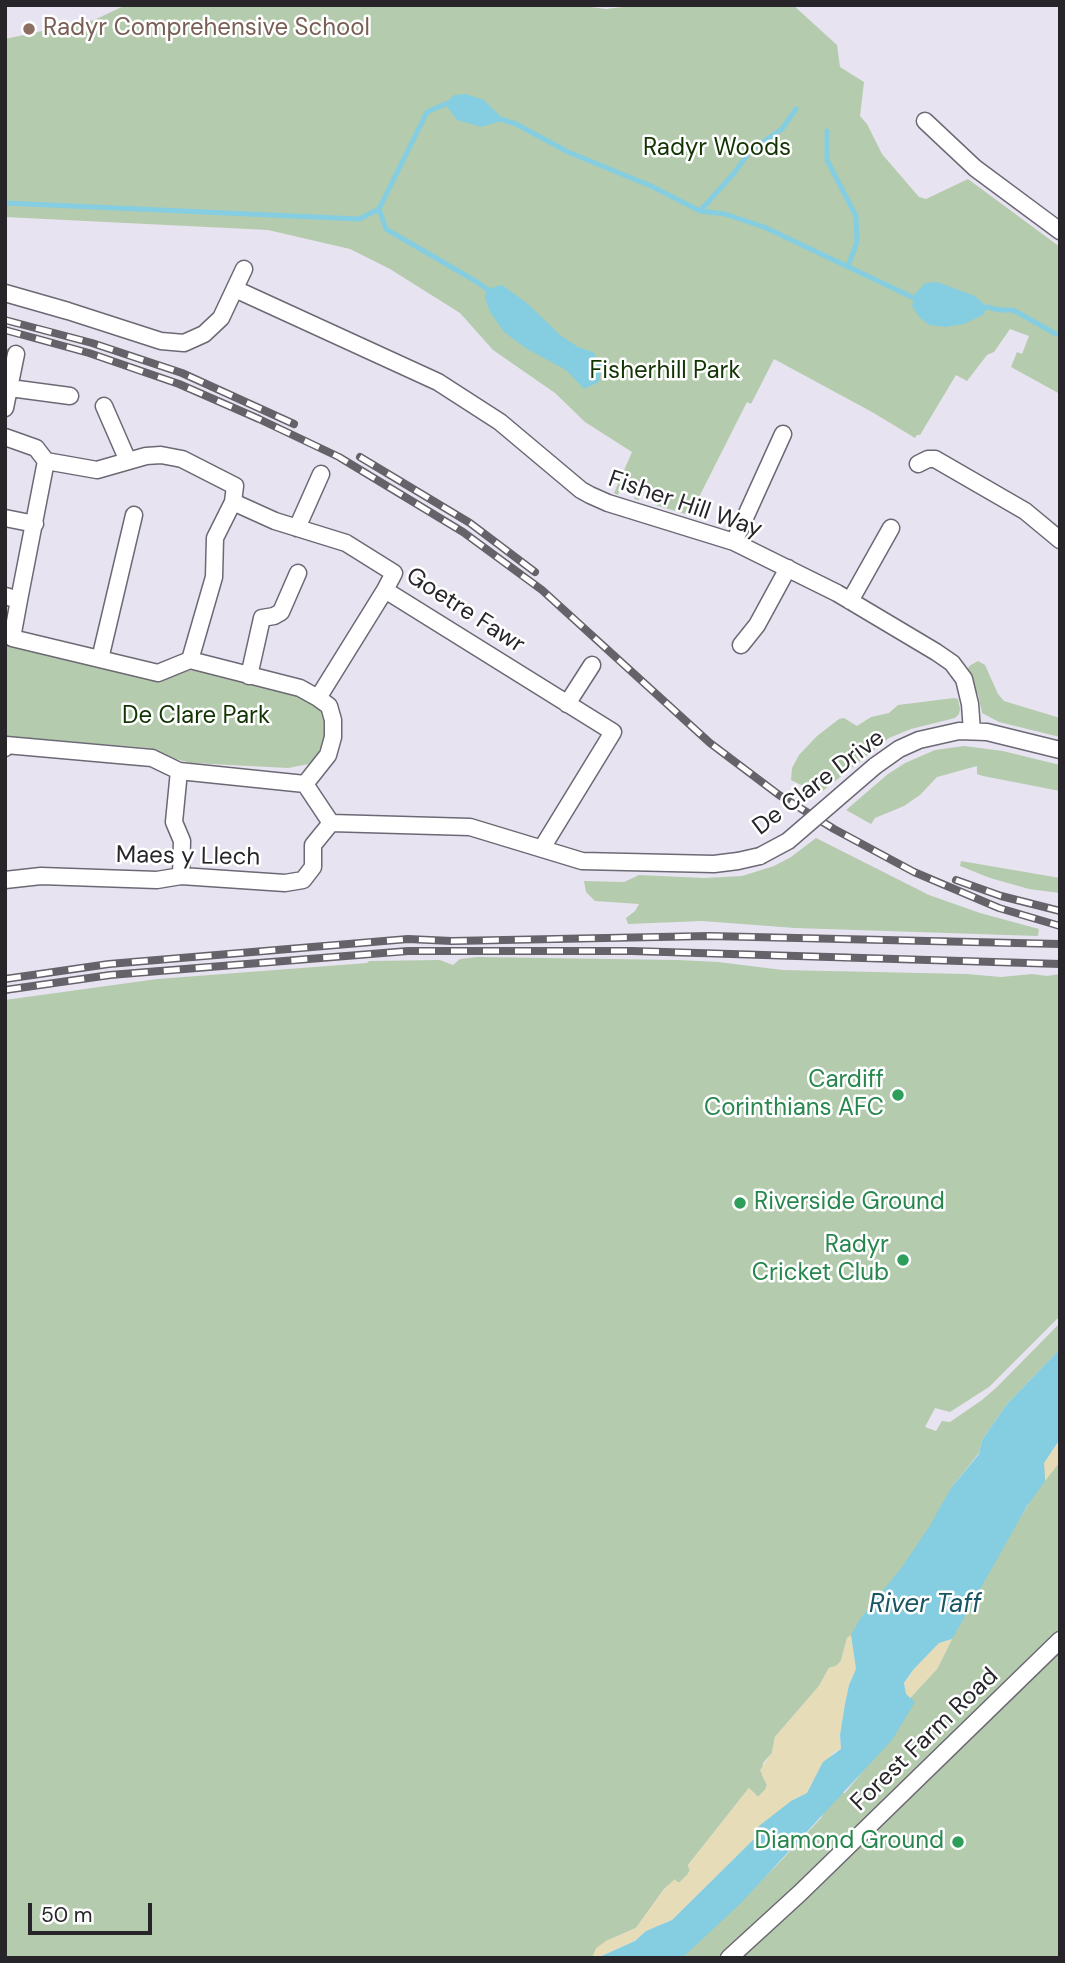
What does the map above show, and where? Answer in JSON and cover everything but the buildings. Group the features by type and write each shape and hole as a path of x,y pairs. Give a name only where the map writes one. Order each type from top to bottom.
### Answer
{"street":[{"path":"925,121 975,168 1060,231"},
{"path":"5,293 161,341 184,343 204,334 221,318 244,269"},
{"name":"Fisher Hill Way","path":"236,289 438,382 500,422 590,495 734,542 850,601 936,652 958,670 968,690 972,731"},
{"path":"5,408 16,354"},
{"path":"10,388 70,396"},
{"path":"104,406 128,461"},
{"path":"734,542 783,434"},
{"path":"5,437 36,448 46,461 97,470 161,455 182,459 235,486 233,502 215,538 214,577 190,660"},
{"path":"918,464 935,459 1025,511 1060,540"},
{"path":"46,461 34,524 12,598 12,638 158,673 190,660 300,688 328,706 333,720 333,737 328,755 305,784"},
{"path":"297,527 321,474"},
{"name":"Goetre Fawr","path":"233,502 275,521 346,543 394,573 385,590 613,732 542,848"},
{"path":"100,659 134,515"},
{"path":"5,518 34,524"},
{"path":"850,601 891,528"},
{"path":"741,645 757,625 788,568"},
{"path":"248,676 262,618 281,612 299,573"},
{"path":"318,698 385,590"},
{"path":"567,704 592,665"},
{"name":"De Clare Drive","path":"331,823 470,827 573,859 726,863 760,856 788,841 874,766 899,749 919,740 949,732 972,731 1060,750"},
{"path":"5,748 6,745 152,758 179,771 305,784"},
{"path":"179,771 174,822 182,841 181,876"},
{"path":"305,784 331,823"},
{"name":"Maes y Llech","path":"5,880 41,876 158,880 181,876 285,883 303,880 313,867 313,845 331,823"},
{"name":"Forest Farm Road","path":"729,1958 800,1893 1060,1640"}],"green space":[{"name":"Radyr Woods","path":"126,5 576,5 606,9 639,5 793,5 837,45 840,67 864,82 860,116 882,154 919,197 926,199 968,179 1060,247 1060,394 1011,367 1017,352 1022,354 1029,336 1010,329 994,352 987,355 967,381 956,375 920,435 915,438 774,359 751,404 747,402 697,501 690,500 692,505 689,515 655,505 659,494 643,489 639,500 634,499 638,488 622,483 618,495 614,493 632,452 585,422 555,393 493,350 460,313 390,269 350,249 268,230 5,217 5,39 94,20"},
{"name":"De Clare Park","path":"5,645 155,679 179,671 197,670 299,693 321,712 326,728 325,739 320,754 309,764 288,768 191,763 150,748 5,736"},
{"path":"978,661 985,665 1004,701 1060,718 1060,737 999,722 982,713 978,694 967,673 969,666"},
{"path":"958,699 960,709 955,718 911,729 889,738 819,794 791,780 792,768 799,755 839,719 844,718 857,726 871,717 889,713 898,705"},
{"path":"964,746 1003,751 1060,765 1060,791 983,776 977,774 977,766 937,777 920,795 904,806 875,818 871,824 846,810 905,763 935,750"},
{"path":"816,838 929,895 980,913 1039,929 1038,936 795,928 702,921 628,924 626,918 639,904 595,901 586,892 584,881 624,882 639,875 704,878 742,876 774,866"},
{"path":"961,861 1060,878 1060,893 1029,889 990,878 960,866"},
{"path":"460,959 678,960 783,970 1001,977 1060,974 1060,1316 989,1387 950,1412 935,1408 925,1427 936,1431 942,1421 950,1422 982,1400 1060,1323 1060,1349 1007,1404 982,1440 979,1453 951,1488 952,1500 859,1631 847,1638 841,1661 829,1668 819,1686 775,1737 772,1753 763,1763 762,1775 767,1785 765,1790 758,1797 749,1788 688,1865 690,1871 687,1875 680,1882 675,1880 664,1889 636,1928 606,1941 592,1958 5,1958 5,1000 157,979 369,961 440,960 453,965"},
{"path":"1060,1462 1060,1958 739,1958 753,1927 721,1958 681,1958 776,1866 821,1818 836,1792 845,1793 863,1771 912,1703 910,1698 937,1669 952,1639 953,1625 1028,1505 1042,1463 1051,1469"}],"sand":[{"path":"1060,1439 1060,1462 1045,1481 1044,1463"},
{"path":"851,1635 856,1669 845,1704 840,1735 841,1749 833,1753 807,1793 791,1801 760,1826 754,1839 672,1920 646,1931 635,1941 592,1958 596,1948 606,1941 636,1928 664,1889 675,1879 680,1882 687,1875 690,1870 688,1865 749,1788 758,1797 765,1790 767,1785 760,1770 772,1753 775,1737 819,1686 829,1668 841,1661 847,1638"},
{"path":"952,1639 937,1669 910,1698 906,1694 904,1684 913,1670 939,1643"}],"water":[{"path":"466,94 484,100 504,120 481,127 457,120 445,104 454,95"},
{"path":"937,282 975,296 987,307 983,315 964,324 946,327 929,325 919,317 912,306 915,294 925,283"},
{"path":"502,285 528,304 560,335 578,347 593,352 602,365 599,382 584,389 566,370 527,349 504,332 490,312 485,298 487,289"},
{"name":"River Taff","path":"1060,1349 1060,1439 1044,1463 1045,1481 1027,1506 952,1639 939,1643 904,1683 906,1694 915,1702 892,1740 741,1903 682,1958 597,1958 672,1920 754,1839 759,1826 791,1801 807,1793 823,1762 841,1749 840,1735 845,1704 856,1669 851,1635 860,1619 902,1567 951,1488 979,1454 982,1440 1007,1404"}],"waterway":[{"path":"451,104 427,112 379,209 386,229 487,289"},
{"path":"700,211 750,151 782,129 796,109"},
{"path":"497,118 516,124 568,152 651,186 700,211 725,214 764,227 914,298"},
{"path":"827,131 827,160 856,216 857,242 848,266"},
{"path":"5,203 359,219 379,209"},
{"path":"987,307 1013,310 1056,334"}],"railway":[{"path":"5,320 92,343 182,373 294,424"},
{"path":"5,330 89,353 179,384 339,457 463,532 542,590 710,743 779,795 834,829 914,872 999,908 1060,926"},
{"path":"360,457 470,523 535,572"},
{"path":"956,880 1001,896 1060,911"},
{"path":"5,979 109,964 408,939 452,941 709,936 1060,944"},
{"path":"5,990 110,975 408,951 632,951 1060,964"}],"place":[{"name":"Radyr Comprehensive School","path":"29,29"},
{"name":"Cardiff Corinthians AFC","path":"898,1095"},
{"name":"Riverside Ground","path":"740,1203"},
{"name":"Radyr Cricket Club","path":"903,1260"},
{"name":"Diamond Ground","path":"958,1842"}],"park label":[{"name":"Fisherhill Park","path":"665,372"}]}
